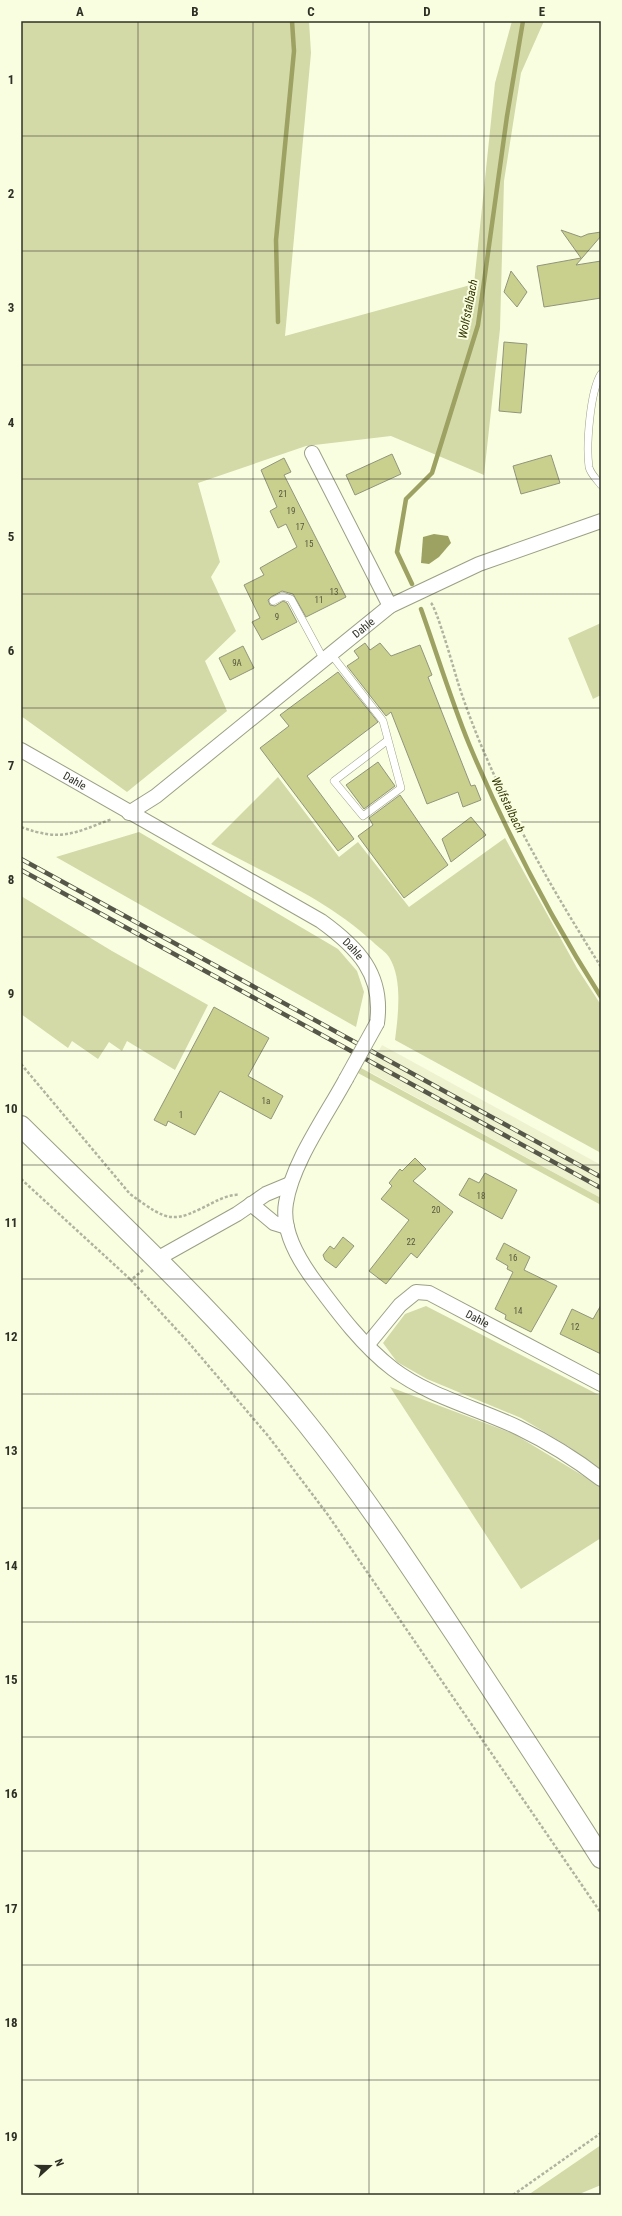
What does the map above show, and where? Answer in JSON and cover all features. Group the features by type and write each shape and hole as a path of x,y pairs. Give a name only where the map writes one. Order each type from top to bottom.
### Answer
{"main road":[{"path":"21,1126 260,1368 308,1425 359,1492 438,1609 601,1858"}],"street":[{"path":"312,453 390,606"},
{"name":"Dahle","path":"129,813 156,796 390,606 479,564 601,521"},
{"name":"Dahle","path":"21,750 129,813 321,921 347,940 366,963 375,987 379,1008 377,1023 290,1184 285,1205 287,1227 304,1267 341,1317 393,1369 424,1387 525,1431 567,1453 601,1479"},
{"path":"155,1260 237,1214 266,1194 290,1184"},
{"path":"251,1204 274,1223 287,1227"},
{"name":"Dahle","path":"368,1344 400,1304 416,1292 429,1293 601,1384"}],"lane":[{"path":"601,374 596,382 590,416 589,469 601,485"},
{"path":"273,601 283,596 291,599 328,657 383,721 401,788 363,816 334,781 388,740"}],"path":[{"path":"419,592 433,605 468,711 489,764 552,888 601,966"},
{"path":"21,827 39,833 63,836 84,831 129,813"},
{"path":"21,1064 130,1194 153,1211 170,1218 189,1215 223,1198 238,1194 251,1204"},
{"path":"21,1179 131,1280 189,1343 259,1425 328,1515 601,1913"},
{"path":"131,1280 155,1260"},
{"path":"513,2195 601,2133"}],"shaded area":[{"path":"21,21 309,21 311,53 285,336 474,284 495,83 512,21 544,21 521,73 504,181 500,329 484,475 391,436 306,446 198,483 220,562 211,577 236,631 205,661 227,711 127,792 21,716"},
{"path":"434,534 448,536 451,543 439,557 429,564 421,563 423,537"},
{"path":"601,623 601,695 593,699 568,638"},
{"path":"278,777 339,857 358,842 409,907 505,838 577,968 601,1005 601,1153 395,1040 398,1009 398,987 393,966 386,953 355,927 316,900 211,844"},
{"path":"139,832 338,949 357,971 364,992 356,1027 56,857"},
{"path":"21,896 112,951 208,1005 175,1070 127,1041 122,1051 109,1042 98,1059 72,1041 68,1048 21,1014"},
{"path":"382,1045 601,1165 601,1198 368,1071"},
{"path":"361,1068 601,1198 601,1205 358,1073"},
{"path":"426,1306 601,1396 601,1472 568,1446 521,1418 427,1379 397,1362 383,1343 405,1314"},
{"path":"390,1387 514,1434 600,1486 601,1538 521,1589"},
{"path":"601,2145 601,2185 577,2195 528,2195"}],"building":[{"path":"561,230 581,237 588,234 601,232 601,236 576,265 601,261 601,298 544,307 537,266 581,258"},
{"path":"511,271 527,292 517,307 504,292"},
{"path":"504,342 527,344 521,413 499,411"},
{"path":"392,454 401,474 355,495 346,475"},
{"path":"551,455 560,483 521,494 513,466"},
{"path":"284,458 291,472 284,475 346,597 306,617 293,594 282,591 268,600 270,605 275,606 283,601 287,603 297,622 262,640 252,622 260,618 244,585 264,575 260,568 297,547 286,524 278,528 270,511 277,507 261,470"},
{"path":"365,643 370,650 380,643 391,656 420,645 432,675 428,677 471,786 475,785 481,800 463,807 458,792 427,804 391,712 386,716 347,666 359,658 354,651"},
{"path":"243,646 254,668 230,680 219,658"},
{"path":"338,672 378,722 307,776 354,839 338,851 260,748 289,726 280,715"},
{"path":"378,762 395,786 364,809 346,785"},
{"path":"400,795 448,865 404,898 358,836 373,825 369,818"},
{"path":"471,817 486,835 451,862 442,839"},
{"path":"214,1007 269,1038 248,1076 283,1096 271,1119 220,1091 195,1135 168,1121 166,1126 154,1120"},
{"path":"415,1158 426,1169 413,1181 453,1212 417,1258 411,1253 386,1284 369,1271 409,1220 381,1199 392,1186 389,1183 400,1169 402,1171"},
{"path":"485,1173 517,1190 502,1219 459,1195 469,1178 479,1183"},
{"path":"343,1237 354,1246 336,1268 325,1260 323,1255 330,1246 334,1249"},
{"path":"504,1243 530,1257 524,1270 557,1286 531,1332 505,1319 506,1315 495,1309 513,1272 507,1269 508,1266 496,1259"},
{"path":"601,1305 601,1354 560,1334 572,1309 593,1319"}],"waterway":[{"path":"278,322 276,240 294,51 292,21"},
{"name":"Wolfstalbach","path":"412,584 397,552 406,499 432,473 478,325 507,116 523,21"},
{"name":"Wolfstalbach","path":"421,609 462,727 483,777 530,874 564,936 601,997"}],"railway":[{"path":"21,859 601,1177"},
{"path":"21,870 601,1188"}]}
